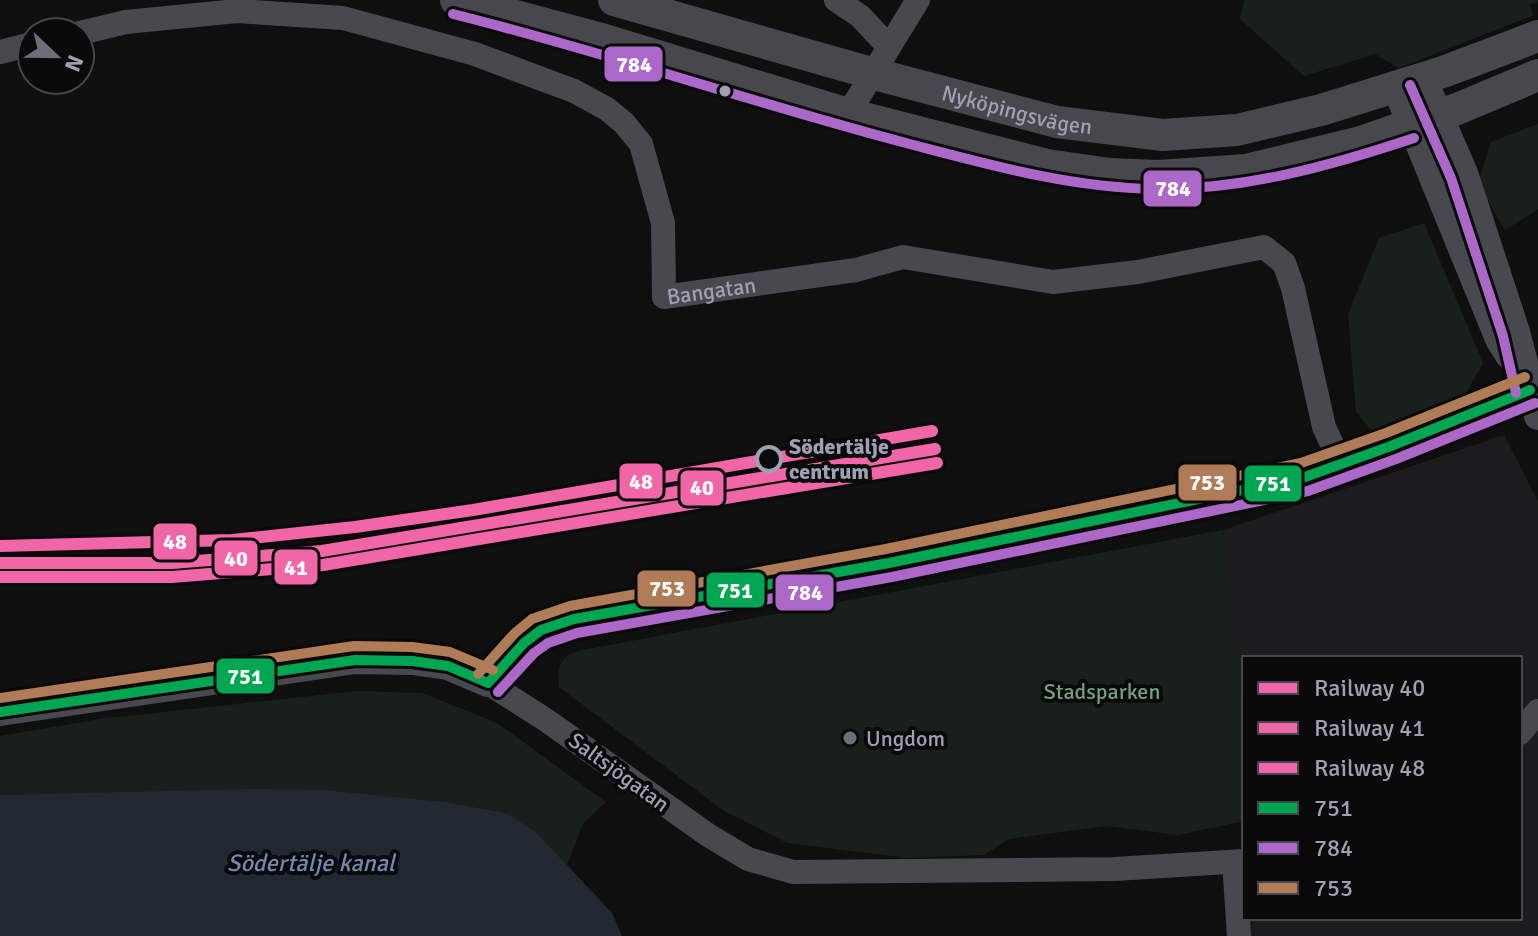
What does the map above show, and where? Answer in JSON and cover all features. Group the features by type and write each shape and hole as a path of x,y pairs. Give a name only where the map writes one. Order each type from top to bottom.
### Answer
{"main road":[{"name":"Nyköpingsvägen","path":"456,0 605,40 848,114 1047,165 1110,174 1158,176 1246,170 1361,142 1538,75"},
{"name":"Nyköpingsvägen","path":"614,0 1057,122 1163,135 1237,130 1321,110 1410,83 1538,36"}],"street":[{"path":"836,0 860,16 888,46"},
{"path":"848,114 918,0"},
{"name":"Bangatan","path":"96,29 126,22 237,11 343,18 475,54 574,91 607,109 624,123 641,144 663,223 664,297 856,270 903,257 1053,282 1138,272 1264,247 1284,263 1293,288 1324,427 1341,464"},
{"path":"488,683 524,643 541,630 574,619 1067,527 1305,477 1535,398 1464,173 1424,120 1410,83"},
{"name":"Saltsjögatan","path":"0,712 355,660 412,661 448,666 488,683 546,720 708,835 748,859 793,872 1115,869 1239,862"},
{"path":"1522,731 1538,711"},
{"path":"1239,862 1239,936"}],"shaded area":[{"path":"1504,435 1538,501 1538,936 1248,936 1248,920 1522,920 1522,656 1242,656 1242,769 1223,530"}],"green space":[{"path":"1244,0 1538,2 1529,5 1534,15 1399,68 1375,54 1304,76 1240,19"},
{"path":"1538,124 1538,209 1505,230 1478,183 1491,142"},
{"path":"1424,223 1483,363 1458,407 1376,436 1356,412 1348,314 1379,238"},
{"name":"Stadsparken","path":"1223,530 1242,706 1242,821 1178,835 1107,826 1009,839 984,855 908,858 787,843 724,811 559,687 562,662 569,655"},
{"path":"357,691 422,693 497,723 606,802 583,824 567,865 536,832 507,813 445,802 326,790 0,795 0,736 100,719"}],"water":[{"name":"Södertälje kanal","path":"326,790 445,802 507,813 536,832 612,913 622,936 0,936 0,795"}],"rail line":[{"name":"48","path":"0,546 232,540 355,527 473,510 932,431"},
{"name":"40","path":"0,563 172,563 322,551 935,449"},
{"name":"41","path":"0,577 172,577 323,565 937,463"}],"transit line":[{"name":"784","path":"453,14 906,143 1060,180 1155,189 1221,185 1319,167 1414,138"},
{"name":"784","path":"1410,85 1451,178 1503,336 1516,393"},
{"name":"753","path":"478,674 532,619 570,606 886,549 1301,463 1386,433 1525,377"},
{"name":"751","path":"488,683 524,643 541,630 574,619 889,563 1305,477 1530,390"},
{"name":"784","path":"498,692 534,653 548,643 577,633 892,577 1308,491 1535,403"},
{"name":"753","path":"0,698 354,646 412,647 450,652 493,670"},
{"name":"751","path":"0,712 355,660 412,661 448,666 488,683"}],"place":[{"name":"Södertälje centrum","path":"769,459"},
{"name":"Ungdom","path":"850,738"}]}
